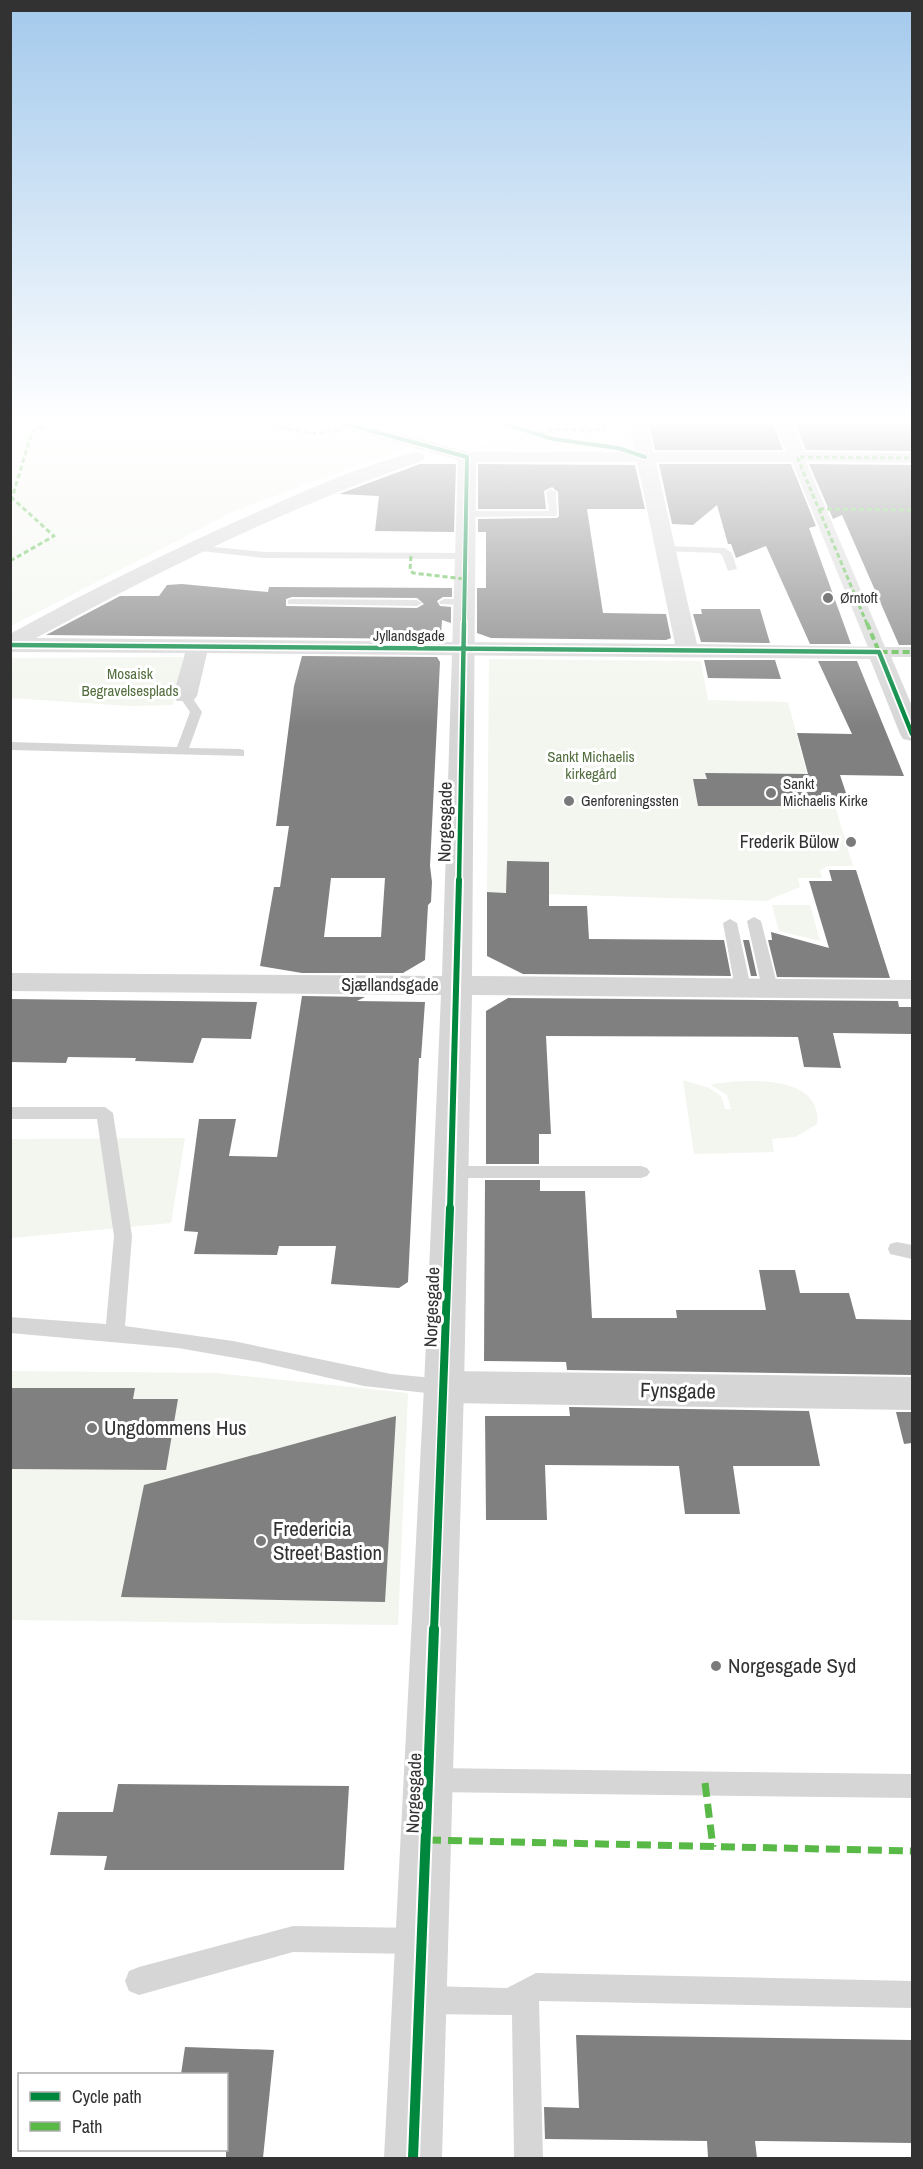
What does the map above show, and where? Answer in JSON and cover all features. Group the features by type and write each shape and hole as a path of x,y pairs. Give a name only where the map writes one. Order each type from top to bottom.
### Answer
{"street":[{"path":"10,645 47,622 248,524"},
{"name":"Norgesgade","path":"413,2158 444,1388 456,986 464,648 454,602 466,556 467,524"},
{"path":"660,524 687,650"},
{"path":"825,524 912,734"},
{"name":"Jyllandsgade","path":"10,645 912,652"},
{"path":"185,696 198,646"},
{"name":"Sjællandsgade","path":"10,982 912,989"},
{"name":"Fynsgade","path":"444,1388 912,1394"}],"lane":[{"path":"195,548 264,555 466,556"},
{"path":"665,549 721,550 727,553 732,569"},
{"path":"292,602 417,603"},
{"path":"182,751 196,712 185,696"},
{"path":"10,746 240,753"},
{"path":"754,921 757,988"},
{"path":"730,923 757,988"},
{"path":"10,1113 105,1113 123,1236 115,1333"},
{"path":"451,1172 641,1172"},
{"path":"10,1325 115,1333 234,1349 406,1387 444,1388"},
{"path":"429,1780 912,1786"},
{"path":"139,1981 293,1939 423,1941"},
{"path":"420,2000 509,2002 536,1987 912,1995"},
{"path":"525,1993 528,2158"}],"green space":[{"path":"11,524 209,524 11,626"},
{"name":"Mosaisk Begravelsesplads","path":"183,657 173,705 129,706 11,698 10,658"},
{"name":"Sankt Michaelis kirkegård","path":"489,659 701,661 708,700 788,702 807,774 706,773 707,779 693,779 698,805 835,806 853,866 828,866 820,870 822,878 798,878 800,887 766,901 487,892"},
{"path":"772,905 810,905 820,941 779,931"},
{"path":"683,1080 709,1088 721,1096 725,1109 731,1109 727,1095 711,1085 762,1081 795,1088 808,1096 816,1108 817,1124 795,1137 772,1139 774,1152 694,1154"},
{"path":"185,1138 171,1223 11,1238 11,1139"},
{"path":"11,1371 215,1373 408,1393 398,1625 11,1620"}],"building":[{"path":"376,524 454,524 454,532 375,531"},
{"path":"478,524 589,524 603,613 666,614 671,638 666,640 491,638 477,633 477,588 486,588 486,532 478,532"},
{"path":"722,524 815,524 816,526 809,528 851,644 810,644 766,546 736,558 731,544 728,544"},
{"path":"846,524 912,524 912,645 899,645"},
{"path":"182,584 268,592 269,587 452,588 452,597 443,597 437,601 440,606 451,607 451,623 442,620 441,636 431,639 46,635 120,596 159,596 167,585","holes":["292,597 417,598 424,604 417,608 286,606 286,599"]},
{"path":"701,609 760,609 770,643 701,642 693,614 702,614"},
{"path":"302,656 437,657 440,662 430,866 431,902 428,905 425,960 403,973 302,973 260,966 274,887 280,887 289,826 276,826 294,686","holes":["331,878 385,878 381,937 324,937"]},
{"path":"704,660 775,660 781,679 708,678"},
{"path":"818,661 857,661 904,776 840,775 848,799 839,799 841,806 698,806 693,779 707,779 705,773 808,774 797,733 852,734"},
{"path":"507,861 549,862 549,906 587,906 589,939 724,940 731,976 523,974 487,956 487,892 506,893"},
{"path":"829,870 856,870 890,978 777,977 768,940 772,940 771,932 829,948 809,881 832,881"},
{"path":"743,940 749,940 757,976 751,976"},
{"path":"302,996 365,997 357,1001 425,1002 421,1058 419,1058 408,1282 399,1288 331,1284 336,1246 279,1246 277,1255 194,1254 198,1232 184,1231 199,1119 236,1119 229,1156 277,1157"},
{"path":"508,998 898,1001 899,1007 912,1007 912,1034 833,1033 841,1068 804,1067 798,1037 546,1036 551,1134 539,1134 539,1164 486,1164 486,1011"},
{"path":"10,999 257,1002 251,1039 202,1038 193,1063 135,1061 136,1058 68,1057 66,1063 10,1062"},
{"path":"485,1180 540,1180 540,1191 585,1191 592,1318 677,1318 676,1310 766,1310 759,1270 795,1270 800,1293 849,1293 856,1319 912,1320 912,1375 567,1370 566,1362 484,1361"},
{"name":"Ungdommens Hus","path":"10,1388 135,1388 133,1399 178,1399 166,1470 10,1469"},
{"path":"569,1407 809,1411 820,1466 733,1466 740,1514 685,1514 679,1466 545,1465 547,1520 486,1520 485,1416 570,1416"},
{"path":"896,1412 912,1412 912,1443 904,1444"},
{"name":"Fredericia Street Bastion","path":"396,1416 385,1602 121,1597 144,1485"},
{"path":"118,1784 349,1786 344,1870 104,1870 107,1856 50,1855 58,1812 113,1812"},
{"path":"576,2035 912,2040 912,2143 755,2141 757,2158 708,2158 707,2141 545,2139 544,2107 579,2108"},
{"path":"185,2047 274,2050 263,2158 226,2158 226,2151 228,2151 228,2073 181,2073"}],"marked path":[{"path":"10,561 54,536 41,524"},
{"path":"825,524 879,652 912,652"},
{"path":"411,556 410,570 413,573 465,579"},
{"path":"705,1783 713,1847"},
{"path":"427,1840 912,1851"}],"cycle path":[{"path":"413,2158 444,1387 456,1013 466,524"},
{"path":"10,645 879,652 912,734"}],"place":[{"name":"Ørntoft","path":"828,598"},
{"name":"Sankt Michaelis Kirke","path":"771,793"},
{"name":"Genforeningssten","path":"569,801"},
{"name":"Frederik Bülow","path":"851,842"},
{"name":"Ungdommens Hus","path":"92,1428"},
{"name":"Fredericia Street Bastion","path":"261,1541"},
{"name":"Norgesgade Syd","path":"716,1666"}]}
